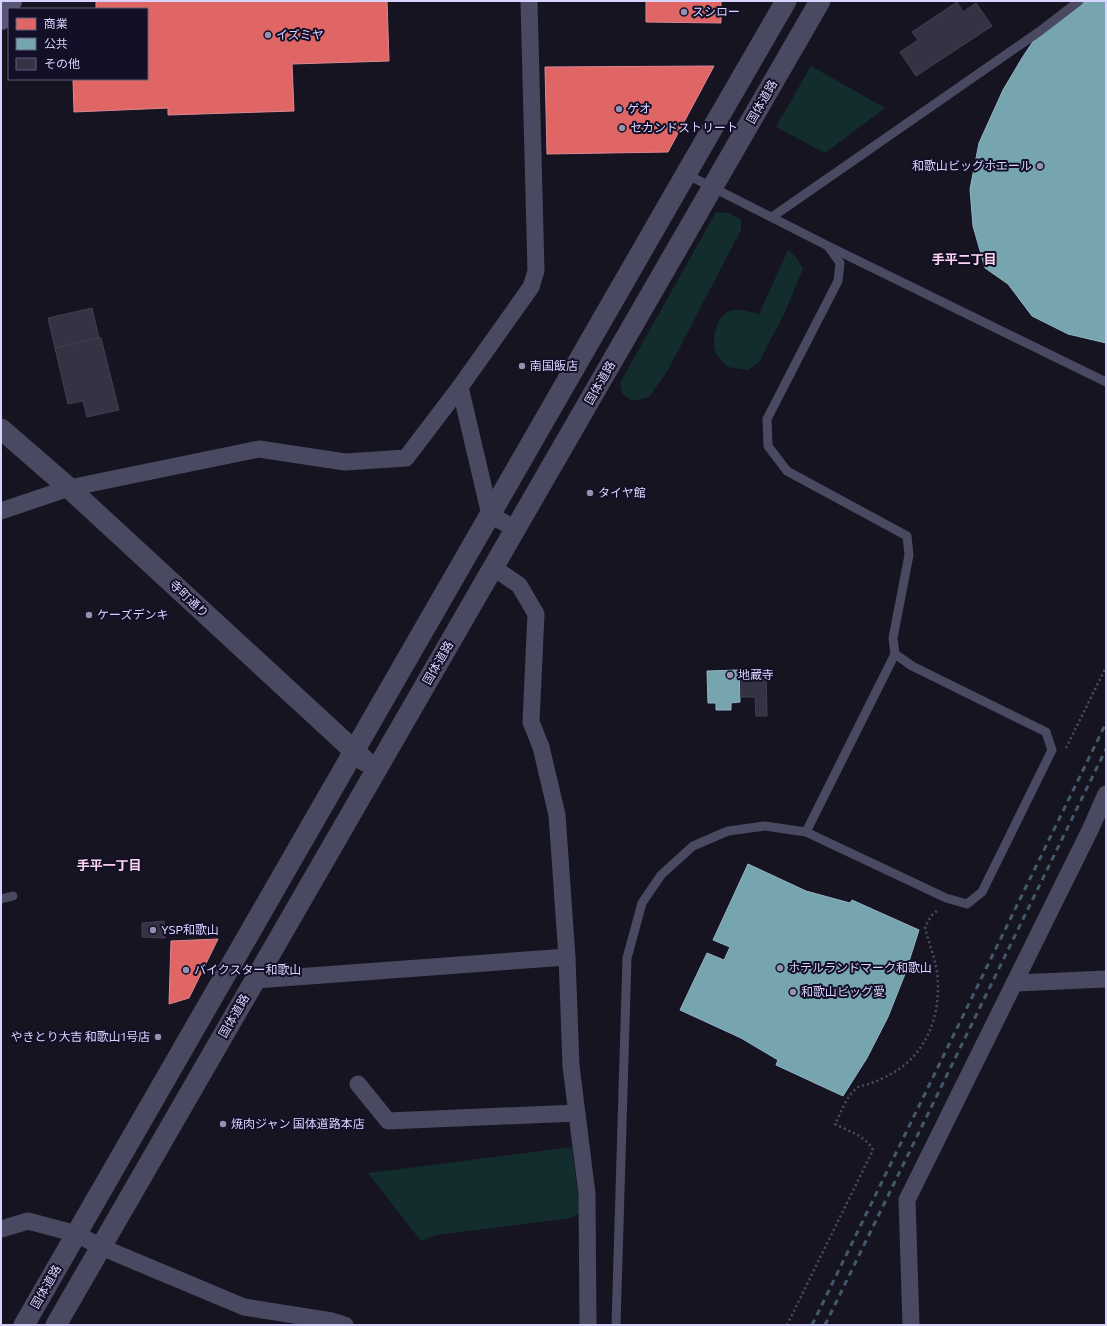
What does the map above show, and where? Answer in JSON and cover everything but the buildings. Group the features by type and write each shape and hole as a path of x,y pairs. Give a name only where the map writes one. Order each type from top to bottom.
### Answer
{"main road":[{"path":"1,19 11,1"}],"street":[{"path":"1,511 69,488 259,449 345,462 406,458 460,387 531,287 536,271 529,1"},
{"name":"国体道路","path":"24,1325 786,1"},
{"name":"国体道路","path":"56,1325 820,1"},
{"path":"460,387 490,515 516,529"},
{"name":"寺町通り","path":"1,429 69,488 376,771"},
{"path":"494,568 519,585 536,614 531,722 541,747 557,815 567,957 571,1066 587,1194 588,1325"},
{"path":"911,1325 907,1200 1105,797"},
{"path":"255,980 567,957"},
{"path":"1014,983 1106,979"},
{"path":"358,1084 388,1121 577,1113"},
{"path":"1,1229 28,1220 77,1234 101,1247 244,1307 332,1321 345,1325"},
{"path":"286,1314 304,1325"}],"lane":[{"path":"772,217 1040,31 1079,1"},
{"path":"686,174 828,246 1106,382"},
{"path":"806,832 895,654 893,638 909,555 907,536 787,471 768,446 767,419 838,280 840,263 828,246"},
{"path":"616,1325 627,958 642,903 661,875 693,846 728,830 765,826 806,832 946,898 967,904 982,892 1052,750 1046,732 912,666 895,654"},
{"path":"1,899 13,896"}],"path":[{"path":"1063,755 1106,667"},
{"path":"787,1325 873,1150 870,1143 860,1136 835,1124 849,1096 858,1087 873,1083 907,1064 921,1048 929,1032 935,1014 938,993 937,970 925,927 931,916 942,907"}],"green space":[{"path":"811,66 885,108 825,153 776,127"},
{"path":"716,212 730,213 741,220 741,230 668,370 649,397 632,401 622,393 620,383"},
{"path":"788,250 796,257 803,269 785,312 759,362 748,370 727,367 717,355 714,343 714,337 721,318 733,310 759,314"},
{"path":"572,1147 580,1213 571,1218 436,1235 421,1241 368,1173"}],"railway":[{"path":"812,1325 1106,723"},
{"path":"825,1325 1106,749"}],"place":[{"name":"スシロー","path":"684,12"},
{"name":"イズミヤ","path":"268,35"},
{"name":"ゲオ","path":"619,109"},
{"name":"セカンドストリート","path":"622,128"},
{"name":"和歌山ビッグホエール","path":"1040,166"},
{"name":"南国飯店","path":"522,366"},
{"name":"タイヤ館","path":"590,493"},
{"name":"ケーズデンキ","path":"89,615"},
{"name":"地蔵寺","path":"730,675"},
{"name":"YSP和歌山","path":"153,930"},
{"name":"ホテルランドマーク和歌山","path":"780,968"},
{"name":"バイクスター和歌山","path":"186,970"},
{"name":"和歌山ビッグ愛","path":"793,992"},
{"name":"やきとり大吉 和歌山1号店","path":"158,1037"},
{"name":"焼肉ジャン 国体道路本店","path":"223,1124"}],"district":[{"name":"手平二丁目","path":"964,259"},
{"name":"手平一丁目","path":"109,865"}]}
